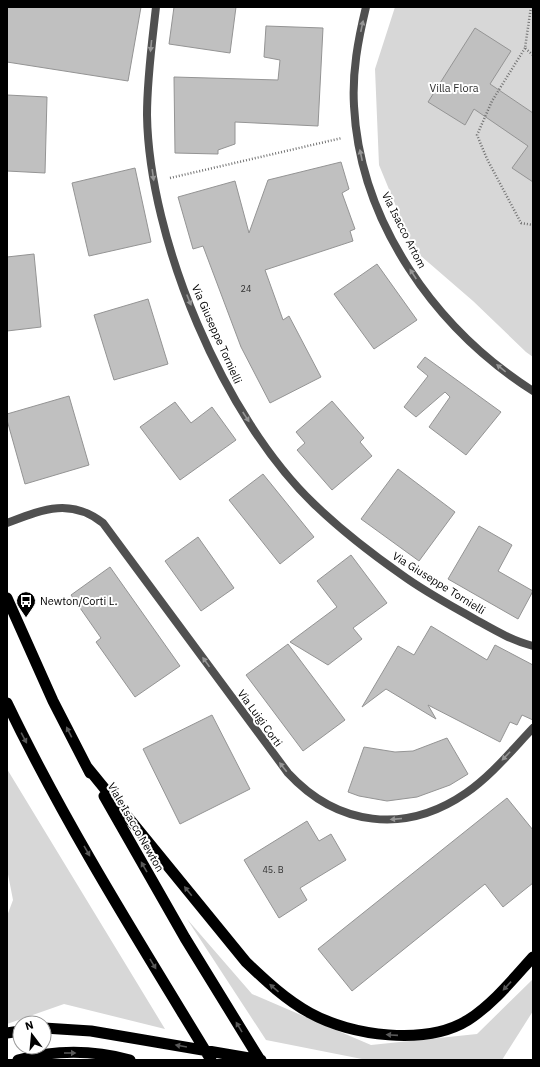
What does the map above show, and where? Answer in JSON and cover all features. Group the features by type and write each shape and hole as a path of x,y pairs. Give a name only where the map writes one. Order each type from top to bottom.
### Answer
{"highway":[{"name":"Viale Isacco Newton","path":"7,598 53,700 87,767 185,938 260,1060"},
{"path":"7,703 62,809 145,952 211,1060"},
{"path":"87,767 246,962 277,990 308,1012 324,1020 362,1032 405,1036 440,1030 467,1020 489,1003 533,957"},
{"path":"52,1028 111,1034 260,1060"},
{"path":"18,1060 40,1055 68,1052 95,1053 130,1060"}],"street":[{"name":"Via Giuseppe Tornielli","path":"156,7 148,80 147,115 154,182 177,269 214,359 245,416 291,478 314,504 370,551 412,582 500,633 517,641 533,646"},
{"name":"Via Isacco Artom","path":"366,7 356,51 354,105 357,135 366,174 379,211 406,262 442,314 466,338 505,371 533,391"},
{"name":"Via Luigi Corti","path":"7,523 39,511 60,507 89,513 103,523 288,773 317,799 335,809 358,817 385,819 416,816 445,806 465,794 487,776 533,728"}],"path":[{"path":"531,7 525,48 492,101 477,135 487,159 522,223 533,225"},
{"path":"525,48 533,55"},
{"path":"154,182 357,135"}],"green space":[{"name":"Villa Flora","path":"395,7 533,7 533,357 473,301 414,250 379,165 375,69"},
{"path":"7,769 165,1029 64,1004 33,1015 12,1015 12,1022 7,1024 7,916 13,900 7,869"},
{"path":"187,919 252,994 371,1045 477,1034 533,979 533,1011 502,1060 367,1060 266,1040"}],"building":[{"path":"7,7 141,7 128,81 7,62"},
{"path":"174,7 236,7 230,53 169,44"},
{"path":"266,26 323,28 318,126 235,122 235,144 218,150 218,154 175,153 174,77 278,80 280,60 264,57"},
{"path":"475,28 511,51 490,84 533,113 533,182 512,168 528,146 474,109 465,125 428,102"},
{"path":"7,95 47,97 45,173 7,171"},
{"path":"341,162 349,189 342,193 355,229 350,231 353,241 265,270 283,320 289,316 321,377 270,403 241,347 203,246 193,249 178,197 235,181 249,233 268,180"},
{"path":"135,168 151,242 89,256 72,183"},
{"path":"34,254 41,327 7,331 7,257"},
{"path":"377,264 417,320 374,349 334,294"},
{"path":"148,299 168,364 114,380 94,315"},
{"path":"425,357 501,412 466,455 429,427 450,397 445,392 416,417 404,407 428,376 417,367"},
{"path":"69,396 89,465 25,484 7,420 7,414"},
{"path":"332,401 364,438 360,442 372,456 332,490 297,450 305,443 296,432"},
{"path":"175,402 191,423 212,407 236,440 180,480 140,427"},
{"path":"398,469 455,512 419,561 361,519"},
{"path":"263,474 314,537 280,564 229,500"},
{"path":"479,526 512,545 498,571 533,591 518,619 448,579"},
{"path":"198,537 234,588 201,611 165,561"},
{"path":"351,555 387,603 353,628 362,639 328,665 290,642 337,607 317,581"},
{"path":"110,567 180,666 135,697 96,642 101,638 71,595"},
{"path":"431,626 487,660 495,645 533,665 533,720 522,715 517,725 510,722 500,742 428,705 436,719 386,689 362,707 398,646 414,655"},
{"path":"288,644 345,720 303,751 246,675"},
{"path":"212,715 250,789 180,824 143,749"},
{"path":"447,738 468,774 450,785 417,797 387,801 359,796 348,792 364,747 395,752 413,751"},
{"path":"507,798 533,830 533,883 503,907 485,884 352,991 318,949"},
{"path":"307,821 319,841 331,834 346,860 300,888 307,900 279,918 244,860"}],"place":[{"name":"Newton/Corti L.","path":"26,618"}]}
